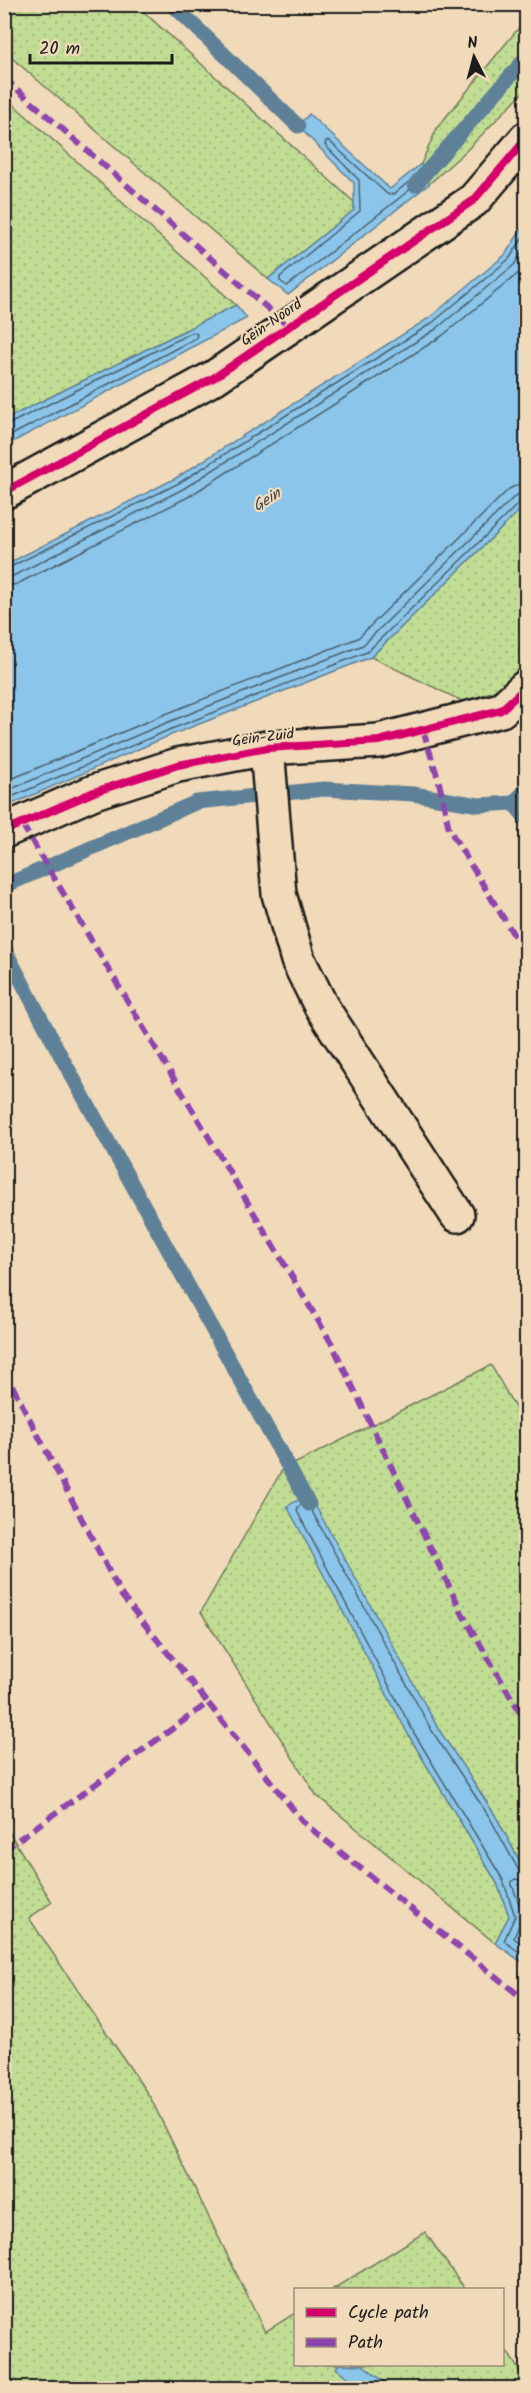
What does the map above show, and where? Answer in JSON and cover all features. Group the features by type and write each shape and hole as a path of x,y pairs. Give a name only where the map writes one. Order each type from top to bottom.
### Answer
{"street":[{"name":"Gein-Noord","path":"4,492 215,377 474,200 526,139"},
{"name":"Gein-Zuid","path":"4,831 94,792 167,768 268,760 379,741 501,710 526,687"},
{"path":"268,760 279,894 298,960 321,1006 457,1215"}],"green space":[{"path":"5,5 136,5 354,202 354,210 268,279 5,52"},
{"path":"526,19 526,89 466,151 429,184 421,164 437,128"},
{"path":"4,96 236,305 8,418 4,415"},
{"path":"526,504 526,672 515,683 464,702 371,657"},
{"path":"491,1365 526,1427 526,1873 495,1815 288,1506 409,1736 497,1883 509,1916 495,1943 316,1795 201,1612 282,1470"},
{"path":"4,1824 52,1902 29,1918 151,2099 265,2332 294,2314 294,2366 504,2366 504,2347 526,2381 526,2388 5,2388"},
{"path":"425,2232 464,2288 335,2288"}],"water":[{"path":"309,114 390,189 421,164 429,184 288,295 268,279 354,210 354,183 298,126"},
{"name":"Gein","path":"526,222 526,504 371,657 171,735 5,807 5,565 176,478 429,318 505,255"},
{"path":"236,305 247,318 5,446 5,415 8,418"},
{"path":"309,1494 438,1728 495,1815 526,1873 526,1965 495,1943 509,1916 497,1883 409,1736 287,1506"},
{"path":"338,2366 364,2366 392,2388 361,2388 336,2368"}],"waterway":[{"path":"172,4 298,126"},
{"path":"415,185 526,58"},
{"path":"4,886 197,802 324,789 413,794 479,805 513,803 526,790"},
{"path":"513,803 526,818"},
{"path":"4,948 62,1058 309,1504"}],"marked path":[{"path":"4,78 288,326"},
{"path":"423,730 439,782 449,829 526,955"},
{"path":"22,824 332,1344 463,1615 526,1723"},
{"path":"4,1370 122,1596 208,1703"},
{"path":"4,1850 208,1703 304,1823 526,2001"},
{"path":"4,2023 10,2034 4,2038"}],"cycle path":[{"path":"4,492 215,377 474,200 526,139"},
{"path":"4,831 94,792 178,765 267,748 379,741 501,710 526,687"}]}
